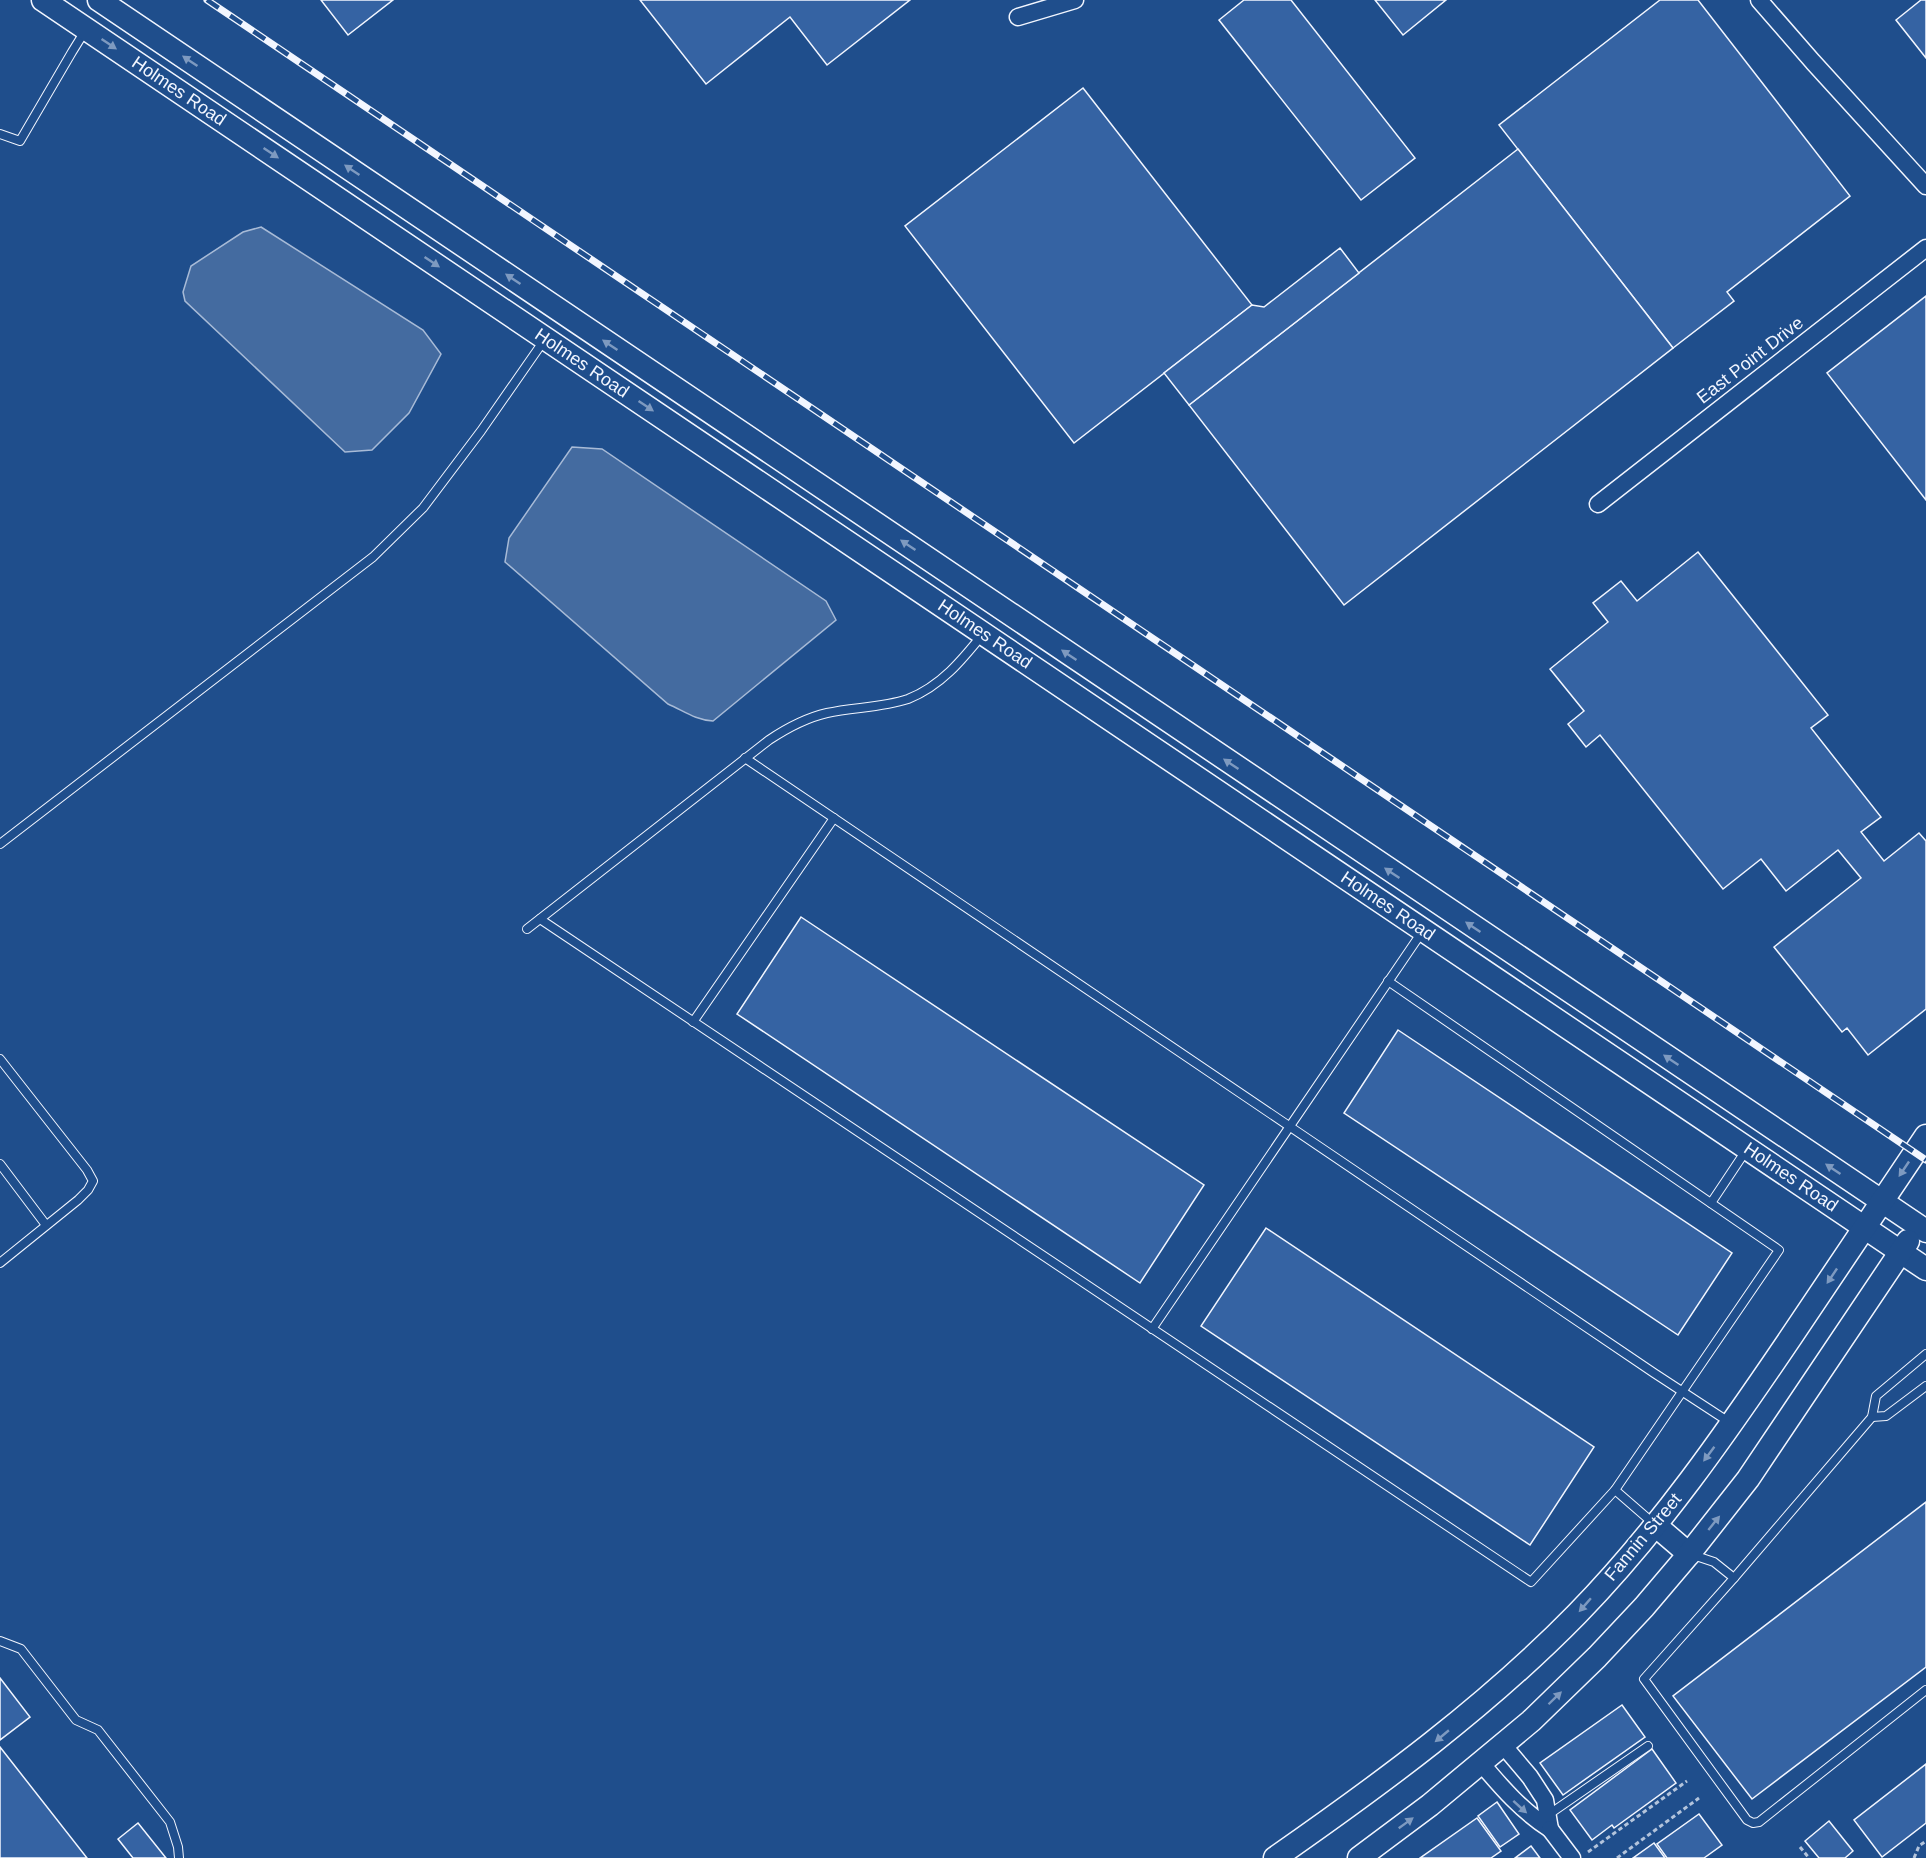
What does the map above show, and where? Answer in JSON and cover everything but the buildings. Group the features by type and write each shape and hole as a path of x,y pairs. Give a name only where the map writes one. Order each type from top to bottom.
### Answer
{"main road":[{"name":"Holmes Road","path":"43,0 1926,1269"},
{"name":"Holmes Road","path":"99,0 1881,1202 1923,1224"},
{"path":"546,339 562,312"},
{"path":"983,633 999,607"},
{"path":"1424,930 1441,906"},
{"name":"Fannin Street","path":"1275,1858 1430,1746 1514,1675 1578,1613 1655,1525 1731,1424 1926,1136"},
{"path":"1359,1858 1431,1805 1531,1721 1597,1657 1644,1607 1748,1479 1900,1252 1923,1224"},
{"path":"1655,1525 1689,1554"}],"street":[{"path":"1017,17 1075,0"},
{"path":"1759,0 1926,186"},
{"name":"East Point Drive","path":"1598,504 1926,248"},
{"path":"1503,1745 1545,1800 1549,1822 1572,1858"},
{"path":"1481,1763 1531,1817 1549,1822"}],"lane":[{"path":"0,134 20,141 87,29"},
{"path":"0,844 373,556 423,508 546,339"},
{"path":"527,929 769,740 793,725 827,713 880,706 909,698 934,685 956,667 983,633"},
{"path":"745,758 1731,1424"},
{"path":"693,1022 834,818"},
{"path":"540,919 1531,1582 1615,1490 1779,1250 1388,981"},
{"path":"1152,1329 1424,930"},
{"path":"0,1059 87,1170 93,1181 83,1195 0,1263"},
{"path":"1711,1203 1748,1148"},
{"path":"0,1164 46,1225"},
{"path":"1926,1354 1876,1396 1872,1417 1644,1679 1747,1820 1753,1823 1759,1822 1926,1690"},
{"path":"1872,1417 1886,1416 1926,1386"},
{"path":"1615,1490 1655,1525"},
{"path":"1689,1554 1714,1562 1734,1578"},
{"path":"0,1650 4,1642 21,1649 76,1720 98,1730 170,1822 179,1858"},
{"path":"1549,1822 1648,1746"}],"path":[{"path":"1588,1852 1688,1781"},
{"path":"1617,1858 1699,1798"},
{"path":"1914,1858 1919,1846 1926,1841"},
{"path":"1800,1847 1809,1858"}],"water":[{"path":"261,227 423,330 441,354 409,413 372,450 345,452 185,301 183,292 191,266 243,232"},
{"path":"572,447 602,449 826,601 836,620 713,721 695,717 668,704 505,562 509,538"}],"railway":[{"path":"207,0 1926,1160"}]}
